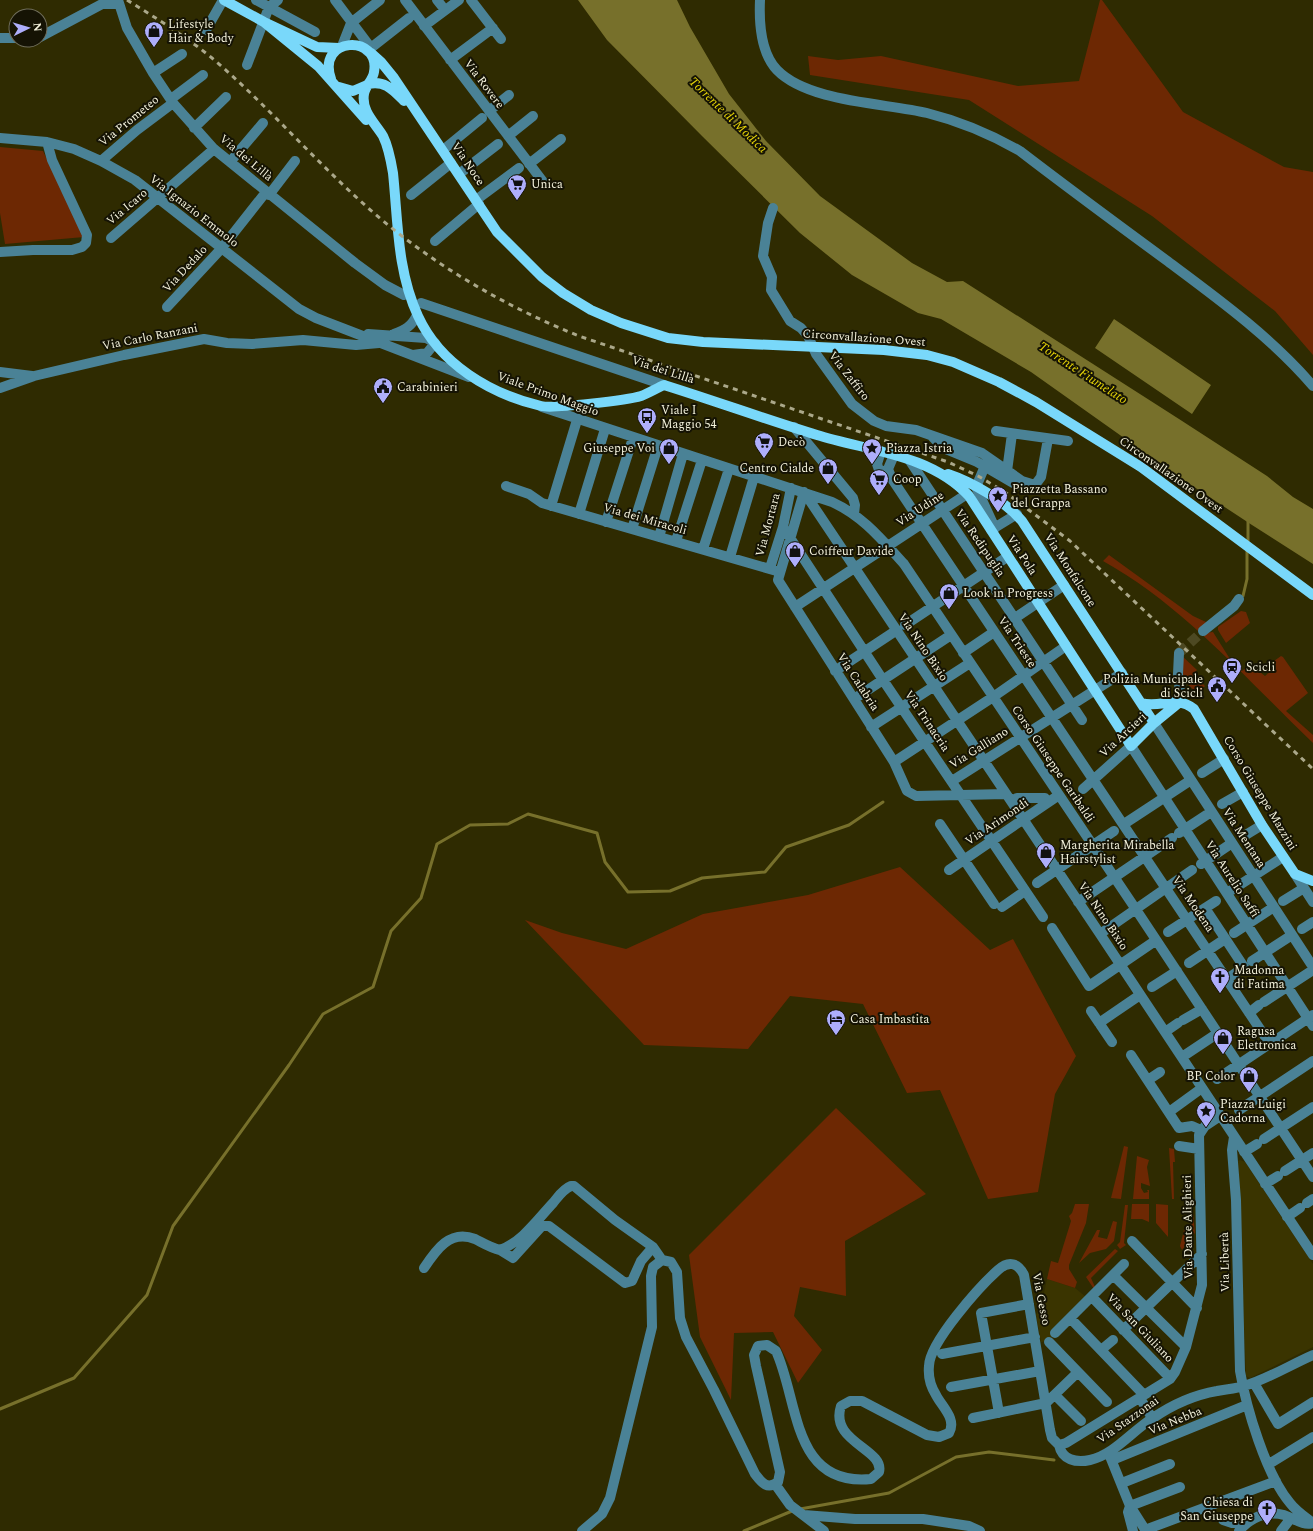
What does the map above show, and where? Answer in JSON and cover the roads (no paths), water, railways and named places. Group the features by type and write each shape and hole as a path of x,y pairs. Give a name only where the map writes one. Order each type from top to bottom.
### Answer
{"main road":[{"path":"224,0 264,22 317,47 358,45 369,50 390,73 416,113"},
{"path":"264,22 318,66 331,79 380,138 388,152"},
{"path":"331,79 329,72 330,59 340,47"},
{"path":"369,50 374,64 372,78 364,94 365,108 383,137 388,152"},
{"path":"338,87 353,91 368,84 382,83 388,86 416,113"},
{"name":"Via Noce","path":"416,113 443,150 497,232"},
{"name":"Viale Primo Maggio","path":"388,152 393,174 402,267 418,315 435,343 469,377 497,391 542,407"},
{"name":"Circonvallazione Ovest","path":"497,232 518,255 558,289 591,310 621,323 668,338 696,341 884,350 927,355 953,362 999,382 1141,467 1313,595"},
{"path":"542,407 572,405 641,396 664,385"},
{"name":"Via dei Lillà","path":"664,385 818,435 881,451"},
{"name":"Via Pola","path":"881,451 931,467 967,494 993,529 1007,557 1131,746"},
{"name":"Via Monfalcone","path":"931,467 977,485 1017,514 1154,723"},
{"path":"1141,703 1157,704 1181,701"},
{"name":"Via Arcieri","path":"1131,746 1154,723 1181,701"},
{"name":"Corso Giuseppe Mazzini","path":"1181,701 1194,709 1262,824 1295,874"},
{"path":"1295,874 1313,881"}],"street":[{"path":"206,30 224,0"},
{"path":"256,0 315,32"},
{"path":"247,65 269,7 278,0"},
{"path":"335,0 369,50 409,18"},
{"path":"340,47 351,23 380,0"},
{"name":"Via Rovere","path":"405,0 450,60 485,115 508,136 544,183"},
{"path":"437,0 445,10"},
{"path":"424,26 459,0"},
{"path":"471,0 500,39"},
{"path":"760,0 762,33 766,49 776,68 783,75 806,89 827,95 940,117 996,139 1020,151 1207,291 1254,329 1302,373 1313,386"},
{"path":"48,33 96,6 118,2"},
{"name":"Via dei Lillà","path":"118,2 127,28 153,73 172,101 194,128 214,149 268,194 385,285 404,295"},
{"path":"450,60 493,28"},
{"path":"153,73 182,54"},
{"name":"Via Prometeo","path":"102,161 203,74"},
{"path":"443,150 509,95"},
{"path":"194,128 226,96"},
{"path":"508,136 533,116"},
{"path":"230,162 264,123"},
{"name":"Via Ignazio Emmolo","path":"0,138 47,142 74,150 102,161 135,180 299,309 316,318 360,334"},
{"path":"529,164 561,139"},
{"path":"0,252 72,250 82,247 86,243 87,235 52,160 47,142"},
{"path":"459,174 498,144"},
{"name":"Via Icaro","path":"111,238 214,149"},
{"name":"Via Dedalo","path":"167,308 221,249 295,161"},
{"path":"411,194 451,163"},
{"path":"435,241 478,202 519,168"},
{"name":"Via Zaffiro","path":"773,208 768,223 763,256 772,277 771,290 790,321 801,328 808,336 816,354 852,404 864,415 886,426 916,430 982,453 1022,481 1035,485"},
{"name":"Via dei Lillà","path":"421,303 664,385"},
{"path":"391,335 408,328 413,324 418,315"},
{"path":"360,334 426,338 435,343 427,353 412,355"},
{"path":"360,334 469,377"},
{"name":"Via Carlo Ranzani","path":"0,388 34,376 124,355 204,339 227,343 252,344 303,340 356,345 381,343"},
{"path":"0,372 34,376"},
{"name":"Viale Primo Maggio","path":"542,407 577,420 804,492 832,502 854,514"},
{"path":"551,506 577,420"},
{"path":"794,427 853,498 855,505 854,514"},
{"path":"579,514 605,429"},
{"path":"996,431 1068,441"},
{"path":"1007,471 1012,434"},
{"path":"932,436 943,448 1024,487 1035,485 1041,477 1048,439"},
{"path":"606,522 633,438"},
{"path":"632,529 658,446"},
{"name":"Via Trieste","path":"881,451 877,464 879,470 890,474 994,632 1094,778"},
{"path":"659,537 683,454"},
{"path":"890,474 894,455"},
{"path":"676,541 702,460"},
{"name":"Via Redipuglia","path":"910,461 1082,720"},
{"path":"703,549 729,468"},
{"path":"984,469 977,485 993,529 1017,514"},
{"path":"730,557 754,477"},
{"name":"Via dei Miracoli","path":"506,486 529,494 542,503 551,506 770,568 779,576"},
{"name":"Via Mortara","path":"770,568 783,527 791,488"},
{"path":"779,576 804,492"},
{"name":"Via Nino Bixio","path":"804,492 854,567 901,627 916,658 935,687 1265,1184 1287,1216 1310,1243 1313,1256"},
{"name":"Via Udine","path":"795,607 967,494"},
{"name":"Corso Giuseppe Garibaldi","path":"854,514 868,524 904,564 1135,908 1155,941 1177,971 1313,1177"},
{"name":"Via Trinacria","path":"783,527 883,680 1043,917"},
{"path":"835,670 1007,557"},
{"name":"Via Calabria","path":"779,576 795,607 894,762 907,791 916,796 961,795"},
{"path":"1015,618 1064,585"},
{"path":"1203,631 1234,606 1239,599"},
{"path":"963,653 994,632"},
{"path":"854,699 951,635"},
{"path":"894,762 993,697 1066,646"},
{"path":"1179,653 1178,674 1181,701"},
{"path":"872,727 970,663"},
{"name":"Via Galliano","path":"952,781 1122,673"},
{"name":"Via Mentana","path":"1154,723 1254,876 1279,904 1292,935 1313,969"},
{"name":"Via Arcieri","path":"1082,789 1131,746"},
{"name":"Via Aurelio Saffi","path":"1131,746 1164,797 1178,834 1227,893 1287,987 1311,1020"},
{"path":"1202,773 1224,759"},
{"name":"Via Modena","path":"1094,778 1270,1044"},
{"path":"1124,824 1192,780"},
{"path":"1222,804 1243,792"},
{"path":"961,795 1009,798 1045,798 1048,802"},
{"name":"Via Arimondi","path":"949,870 1059,795"},
{"path":"1078,902 1212,812"},
{"path":"940,824 964,860 998,905 1026,891"},
{"path":"1244,836 1262,824"},
{"path":"1037,883 1114,831"},
{"path":"1203,863 1232,843"},
{"path":"1227,893 1283,857"},
{"path":"1100,934 1135,908 1192,870"},
{"name":"Corso Giuseppe Mazzini","path":"1295,874 1313,902"},
{"path":"1188,963 1304,888"},
{"path":"1168,932 1216,901"},
{"path":"1205,908 1229,936 1248,964"},
{"path":"1302,930 1313,922"},
{"path":"1052,928 1089,986 1155,941"},
{"path":"1227,979 1292,935"},
{"path":"1249,1013 1313,969"},
{"path":"1152,987 1177,971"},
{"path":"1099,1023 1140,995"},
{"path":"1165,1032 1202,1009"},
{"path":"1091,1011 1112,1042"},
{"path":"1217,1079 1238,1064 1311,1020"},
{"path":"1182,1057 1218,1033"},
{"path":"1131,1055 1179,1128 1192,1126 1201,1130 1220,1116"},
{"path":"1239,1110 1313,1061"},
{"path":"1148,1080 1160,1072"},
{"path":"1169,1112 1202,1088"},
{"path":"1244,1152 1313,1107"},
{"name":"Via Dante Alighieri","path":"1059,1445 1066,1443 1170,1378 1180,1362 1186,1347 1197,1308 1203,1277 1199,1149 1201,1130"},
{"name":"Via Libertà","path":"1234,1137 1232,1150 1236,1200 1240,1371 1242,1387 1247,1405 1276,1481 1290,1503 1313,1523"},
{"path":"1179,1146 1199,1149"},
{"path":"1265,1184 1313,1153"},
{"path":"523,1241 562,1192 571,1186 574,1186 615,1220 653,1247 662,1260 671,1262 677,1272 680,1318 692,1350 714,1390 756,1474 764,1485 775,1484 790,1505 824,1531"},
{"path":"1287,1216 1307,1204"},
{"path":"424,1268 442,1244 458,1236 474,1239 500,1250 523,1241 542,1226 549,1226 626,1283 632,1281 641,1261 653,1247"},
{"path":"1132,1241 1197,1308"},
{"path":"1123,1330 1202,1254"},
{"path":"582,1531 602,1514 610,1498 652,1327 651,1276 653,1267 662,1260"},
{"name":"Via Gesso","path":"775,1484 778,1482 780,1472 754,1355 758,1346 767,1345 776,1351 801,1432 815,1460 826,1470 844,1478 853,1480 870,1479 876,1476 880,1468 879,1464 873,1455 855,1443 845,1430 840,1411 845,1403 855,1400 862,1402 927,1435 939,1436 949,1433 952,1424 950,1418 936,1396 930,1379 930,1357 933,1349 950,1323 1003,1265 1008,1263 1015,1264 1020,1268 1024,1275 1052,1438 1059,1445"},
{"path":"1107,1402 1078,1372 1052,1338 1124,1264"},
{"path":"1113,1274 1186,1347"},
{"name":"Via San Giuliano","path":"1092,1297 1170,1378"},
{"path":"999,1413 981,1313 1029,1304"},
{"path":"1071,1319 1142,1396 1152,1418"},
{"path":"942,1354 1035,1337"},
{"path":"1101,1350 1112,1340"},
{"name":"Via Stazzonai","path":"1059,1445 1060,1451 1064,1456 1077,1461 1110,1456 1152,1418 1176,1404 1216,1391 1242,1387 1313,1354"},
{"path":"950,1387 1040,1371"},
{"path":"973,1418 1046,1403 1078,1372"},
{"path":"1254,1382 1278,1424 1313,1402"},
{"path":"1055,1395 1081,1421"},
{"name":"Via Nebba","path":"1110,1456 1247,1405"},
{"path":"1269,1464 1313,1437"},
{"path":"1110,1456 1122,1482 1130,1506 1143,1528 1276,1481"},
{"path":"1122,1482 1170,1464"},
{"path":"1130,1506 1180,1487"},
{"path":"1130,1506 1128,1512 1132,1531"},
{"path":"1222,1520 1242,1527 1264,1513 1284,1515 1306,1525 1313,1523"},
{"path":"804,1515 855,1519 923,1519 969,1526 980,1531"},
{"path":"1281,1531 1290,1518"}],"water":[{"path":"578,0 677,0 690,27 729,94 766,141 820,196 912,263 947,282 963,281 1267,476 1293,497 1313,509 1313,564 1182,479 1031,372 941,319 918,313 852,275 800,233 702,136 607,40"},
{"path":"1114,319 1211,385 1192,414 1095,348"}],"waterway":[{"path":"1248,520 1248,543"},
{"path":"1243,596 1247,579 1247,550"},
{"path":"0,1409 74,1378 147,1295 173,1226 289,1065 323,1014 373,987 391,931 421,898 437,844 470,825 508,824 528,814 597,833 605,862 628,892 670,891 702,878 765,872 786,847 849,825 883,802"},
{"path":"800,1509 889,1493 956,1457 989,1452 1054,1460"},
{"path":"744,1531 792,1511"}],"tunnel":[{"path":"1179,653 1203,631"}],"railway":[{"path":"127,0 160,20 212,58 251,94 346,188 390,226 440,264 494,296 550,324 579,336 948,462 978,476 1005,492 1070,541 1313,769"}],"place":[{"name":"Lifestyle Hair & Body","path":"154,48"},
{"name":"Unica","path":"517,201"},
{"name":"Carabinieri","path":"383,404"},
{"name":"Viale I Maggio 54","path":"647,434"},
{"name":"Decò","path":"764,459"},
{"name":"Giuseppe Voi","path":"669,465"},
{"name":"Piazza Istria","path":"872,465"},
{"name":"Centro Cialde","path":"828,485"},
{"name":"Coop","path":"879,496"},
{"name":"Piazzetta Bassano del Grappa","path":"998,513"},
{"name":"Coiffeur Davide","path":"795,568"},
{"name":"Look in Progress","path":"949,610"},
{"name":"Scicli","path":"1232,684"},
{"name":"Polizia Municipale di Scicli","path":"1217,703"},
{"name":"Margherita Mirabella Hairstylist","path":"1046,869"},
{"name":"Madonna di Fatima","path":"1220,994"},
{"name":"Casa Imbastita","path":"836,1036"},
{"name":"Ragusa Elettronica","path":"1223,1055"},
{"name":"BP Color","path":"1249,1093"},
{"name":"Piazza Luigi Cadorna","path":"1206,1128"},
{"name":"Chiesa di San Giuseppe","path":"1267,1526"}],"water label":[{"name":"Torrente di Modica","path":"728,115"},
{"name":"Torrente Fiumelato","path":"1083,373"}]}
